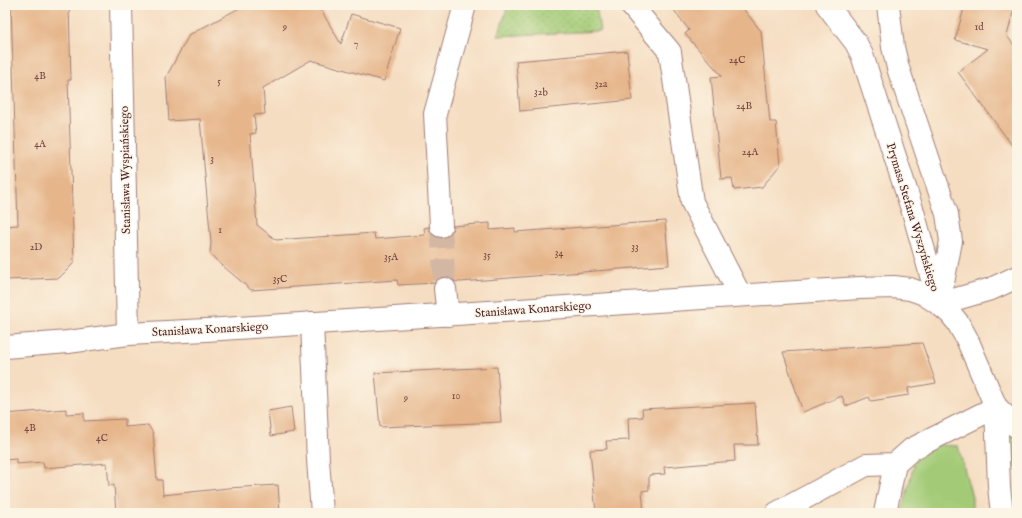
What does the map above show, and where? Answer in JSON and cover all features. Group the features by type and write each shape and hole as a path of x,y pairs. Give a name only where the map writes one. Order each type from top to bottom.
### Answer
{"street":[{"name":"Stanisława Wyspiańskiego","path":"121,5 128,334"},
{"path":"441,226 435,114 465,5"},
{"path":"631,5 670,52 692,202 740,296"},
{"name":"Prymasa Stefana Wyszyńskiego","path":"827,5 856,43 862,55 914,215 939,304"},
{"name":"Prymasa Stefana Wyszyńskiego","path":"888,5 893,47 898,68 947,214 951,241 939,304"},
{"path":"939,304 991,288 1017,277"},
{"name":"Stanisława Konarskiego","path":"5,347 68,342 128,334 894,287 910,289 924,294 950,313 961,328 967,340 996,406 1017,427"},
{"path":"445,289 448,314"},
{"path":"312,323 318,460 322,513"},
{"name":"Stanisława Konarskiego","path":"996,406 999,487 1002,513"},
{"path":"886,513 895,464 912,449 996,406"},
{"path":"777,513 866,465 895,464"}],"green space":[{"path":"508,5 596,5 600,31 498,36"},
{"path":"1003,425 1017,435 1017,466 1014,468 1002,436"},
{"path":"939,445 958,446 972,497 972,513 902,513 914,463 924,449"}],"building":[{"path":"11,5 69,5 71,80 68,80 74,263 59,278 5,280 5,226 18,225"},
{"path":"245,5 318,5 341,44 351,14 400,28 384,81 311,60 263,88 265,114 254,115 256,133 250,134 257,225 276,240 374,233 375,239 425,235 424,228 429,227 431,233 435,237 441,238 448,236 452,231 453,226 490,223 490,230 515,228 515,232 665,221 669,265 460,282 454,281 450,277 444,277 438,279 435,283 398,285 397,280 251,290 210,253 211,243 200,119 169,121 166,77 189,35"},
{"path":"670,5 740,5 761,31 770,122 776,122 780,165 762,187 734,190 732,178 721,179 711,77 722,76 685,34 689,30"},
{"path":"965,5 1015,5 1007,36 1017,49 1017,152 958,72 988,49 955,40"},
{"path":"627,51 632,100 520,111 516,61"},
{"path":"922,343 936,383 908,388 909,395 871,401 869,397 846,406 842,396 803,412 783,352"},
{"path":"497,367 501,422 380,427 375,373"},
{"path":"755,403 758,445 734,445 735,461 664,467 665,474 649,475 649,490 642,491 644,513 596,513 590,450 607,449 606,441 629,440 628,418 643,417 642,409"},
{"path":"291,407 294,432 271,436 268,411"},
{"path":"66,409 66,414 84,413 84,421 125,419 125,427 148,425 153,433 157,480 162,480 163,495 228,488 278,485 280,513 116,513 114,485 109,486 107,463 44,468 43,462 16,464 16,459 5,460 5,414"}],"tunnel":[{"path":"441,226 445,289"}]}
